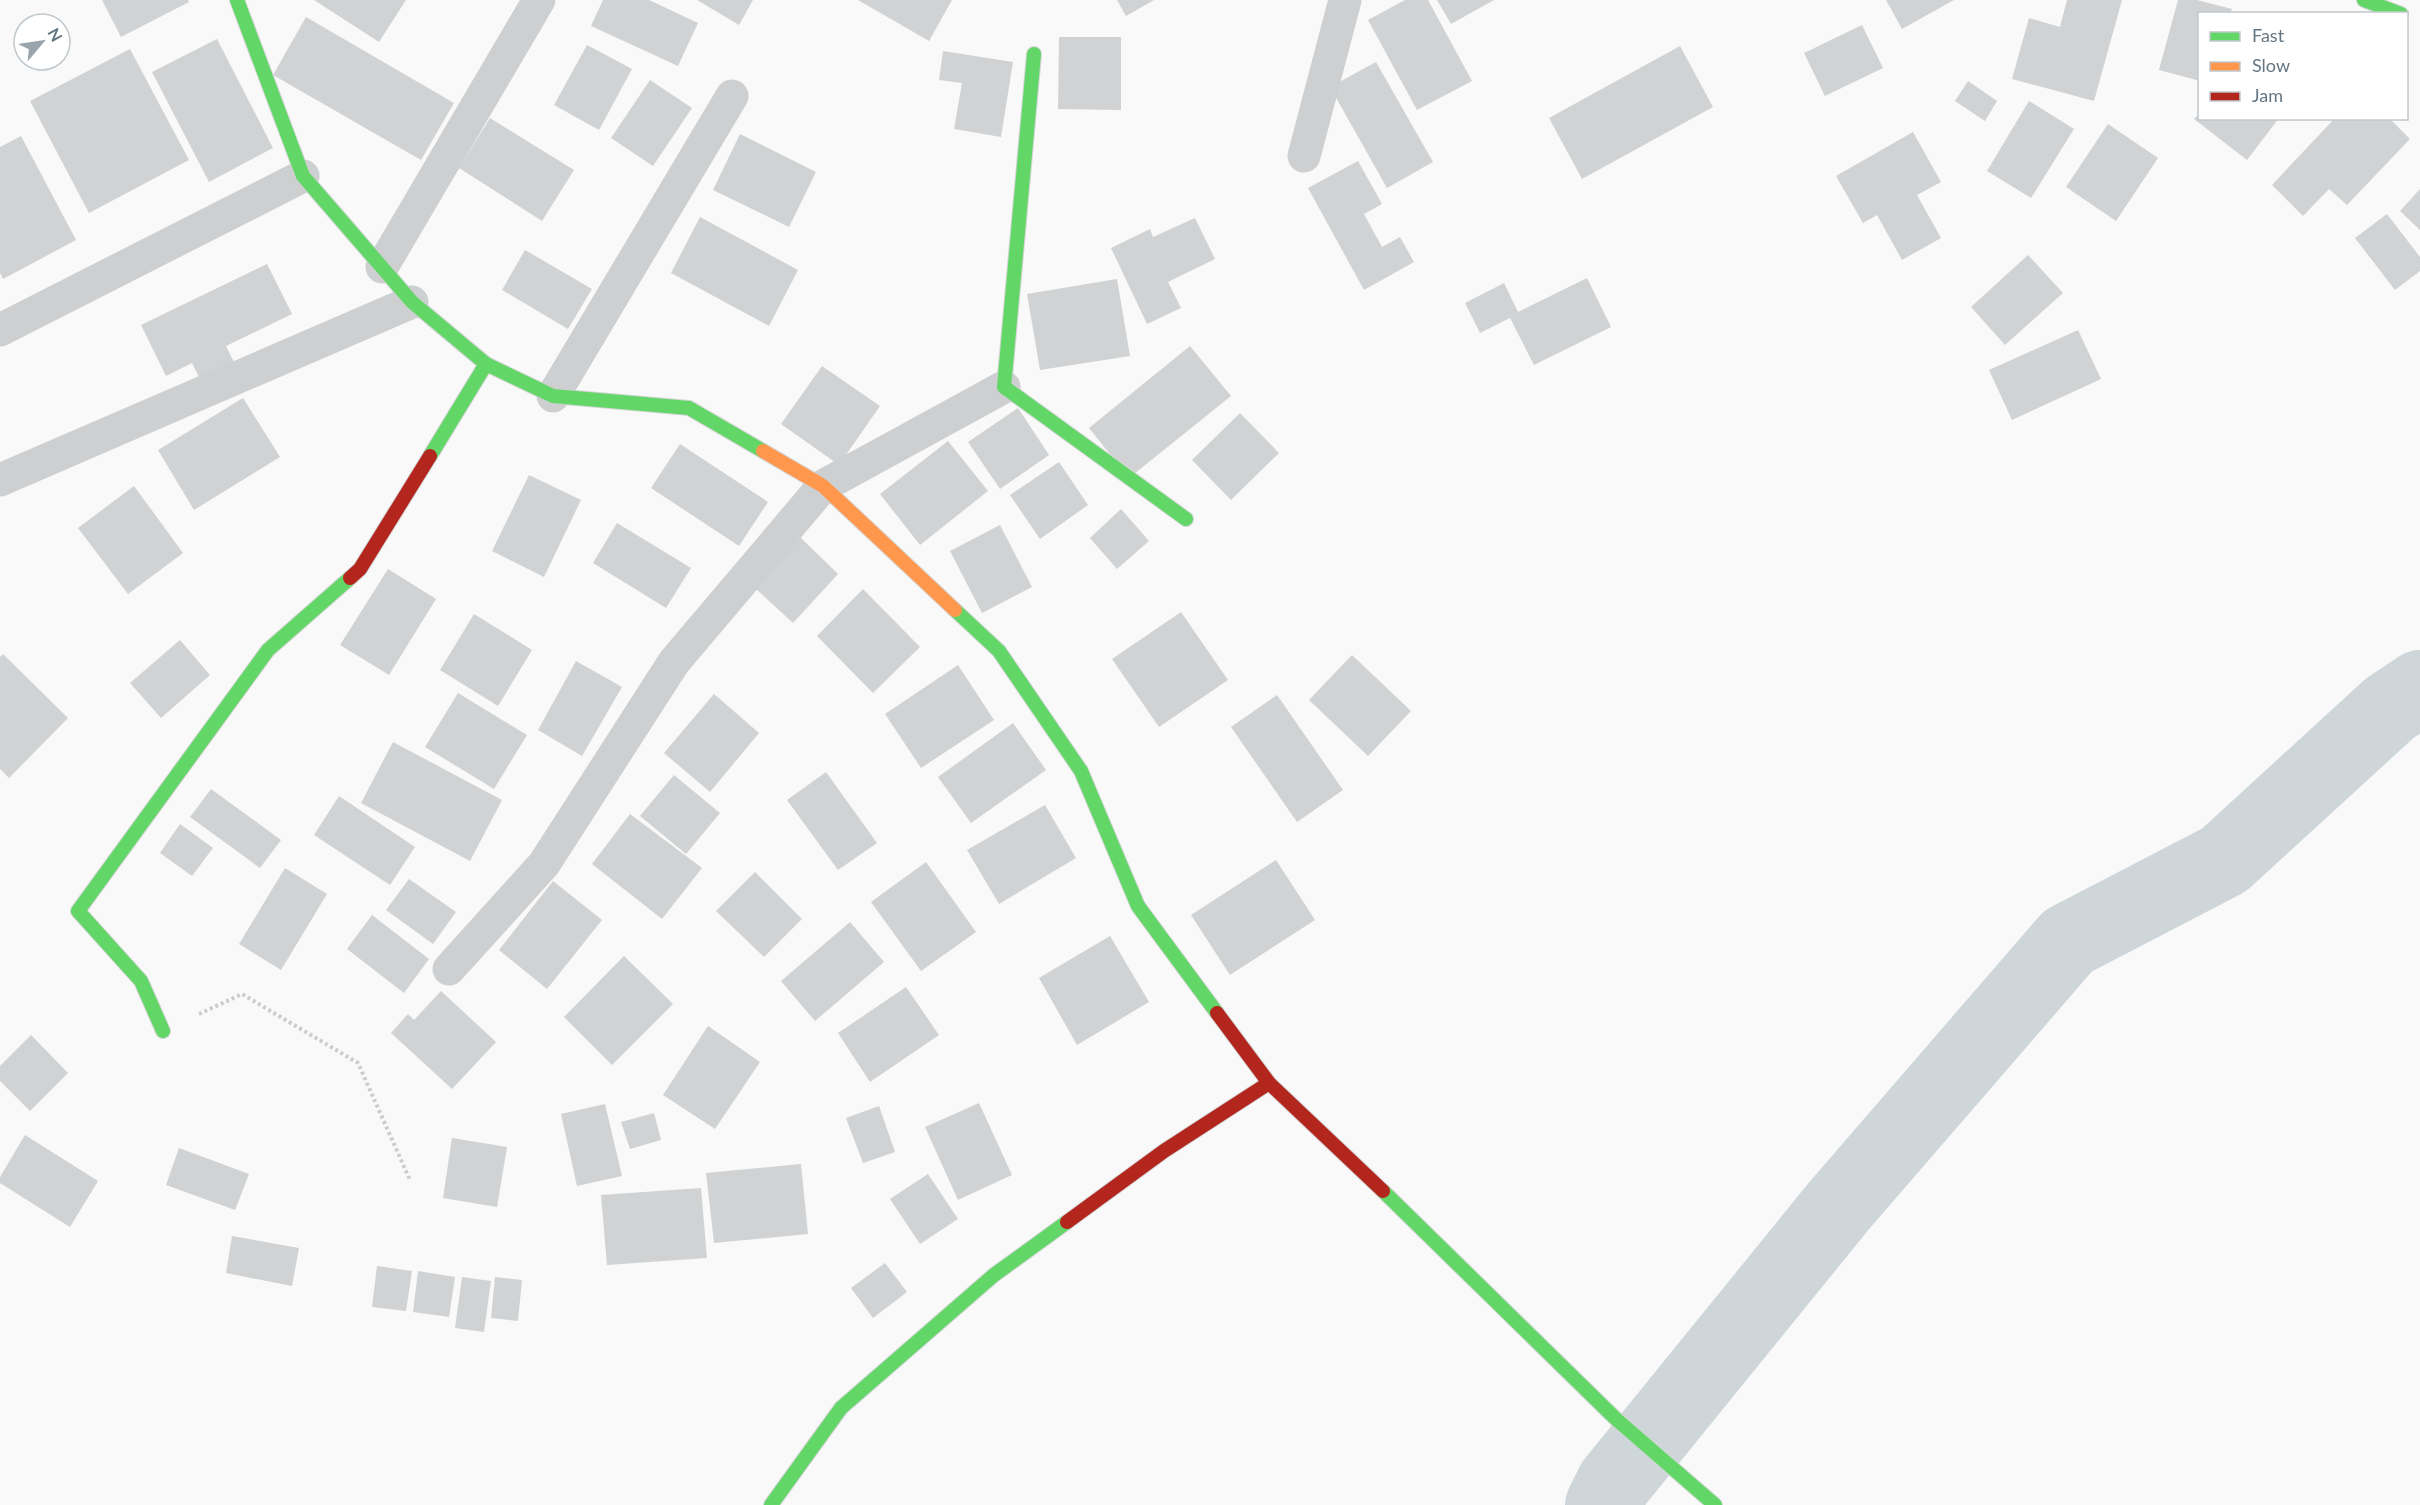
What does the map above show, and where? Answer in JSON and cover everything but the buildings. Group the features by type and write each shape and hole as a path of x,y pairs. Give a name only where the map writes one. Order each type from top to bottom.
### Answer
{"street":[{"path":"237,0 303,176 412,302 486,364 553,396 689,408 822,486 999,651 1081,771 1138,906 1269,1083 1616,1419 1715,1505"},
{"path":"382,267 539,0"},
{"path":"1304,156 1345,0"},
{"path":"2364,0 2396,12"},
{"path":"1004,387 1035,54"},
{"path":"553,396 732,96"},
{"path":"0,330 303,176"},
{"path":"0,480 412,302"},
{"path":"163,1031 141,981 78,911 268,650 360,569 486,364"},
{"path":"449,969 544,864 674,662 822,486 1004,387"},
{"path":"1004,387 1186,519"},
{"path":"771,1505 841,1408 994,1275 1164,1151 1269,1083"}],"path":[{"path":"163,1031 242,994 358,1063 410,1180"}],"waterway":[{"path":"1603,1505 1614,1483 1838,1207 2068,941 2224,860 2390,708 2420,688"}],"traffic: fast":[{"path":"237,0 303,176 412,302 486,364 553,396 689,408 763,451"},
{"path":"2364,0 2396,12"},
{"path":"1034,54 1004,387 1186,519"},
{"path":"430,456 486,364"},
{"path":"163,1031 141,981 78,911 268,650 350,578"},
{"path":"955,610 999,651 1081,771 1138,906 1217,1013"},
{"path":"1383,1191 1616,1419 1715,1505"},
{"path":"771,1505 841,1408 994,1275 1067,1222"}],"traffic: slow":[{"path":"763,451 823,486 955,610"}],"traffic: jam":[{"path":"350,578 360,569 430,456"},
{"path":"1217,1013 1269,1083 1383,1191"},
{"path":"1067,1222 1164,1151 1269,1083"}]}
